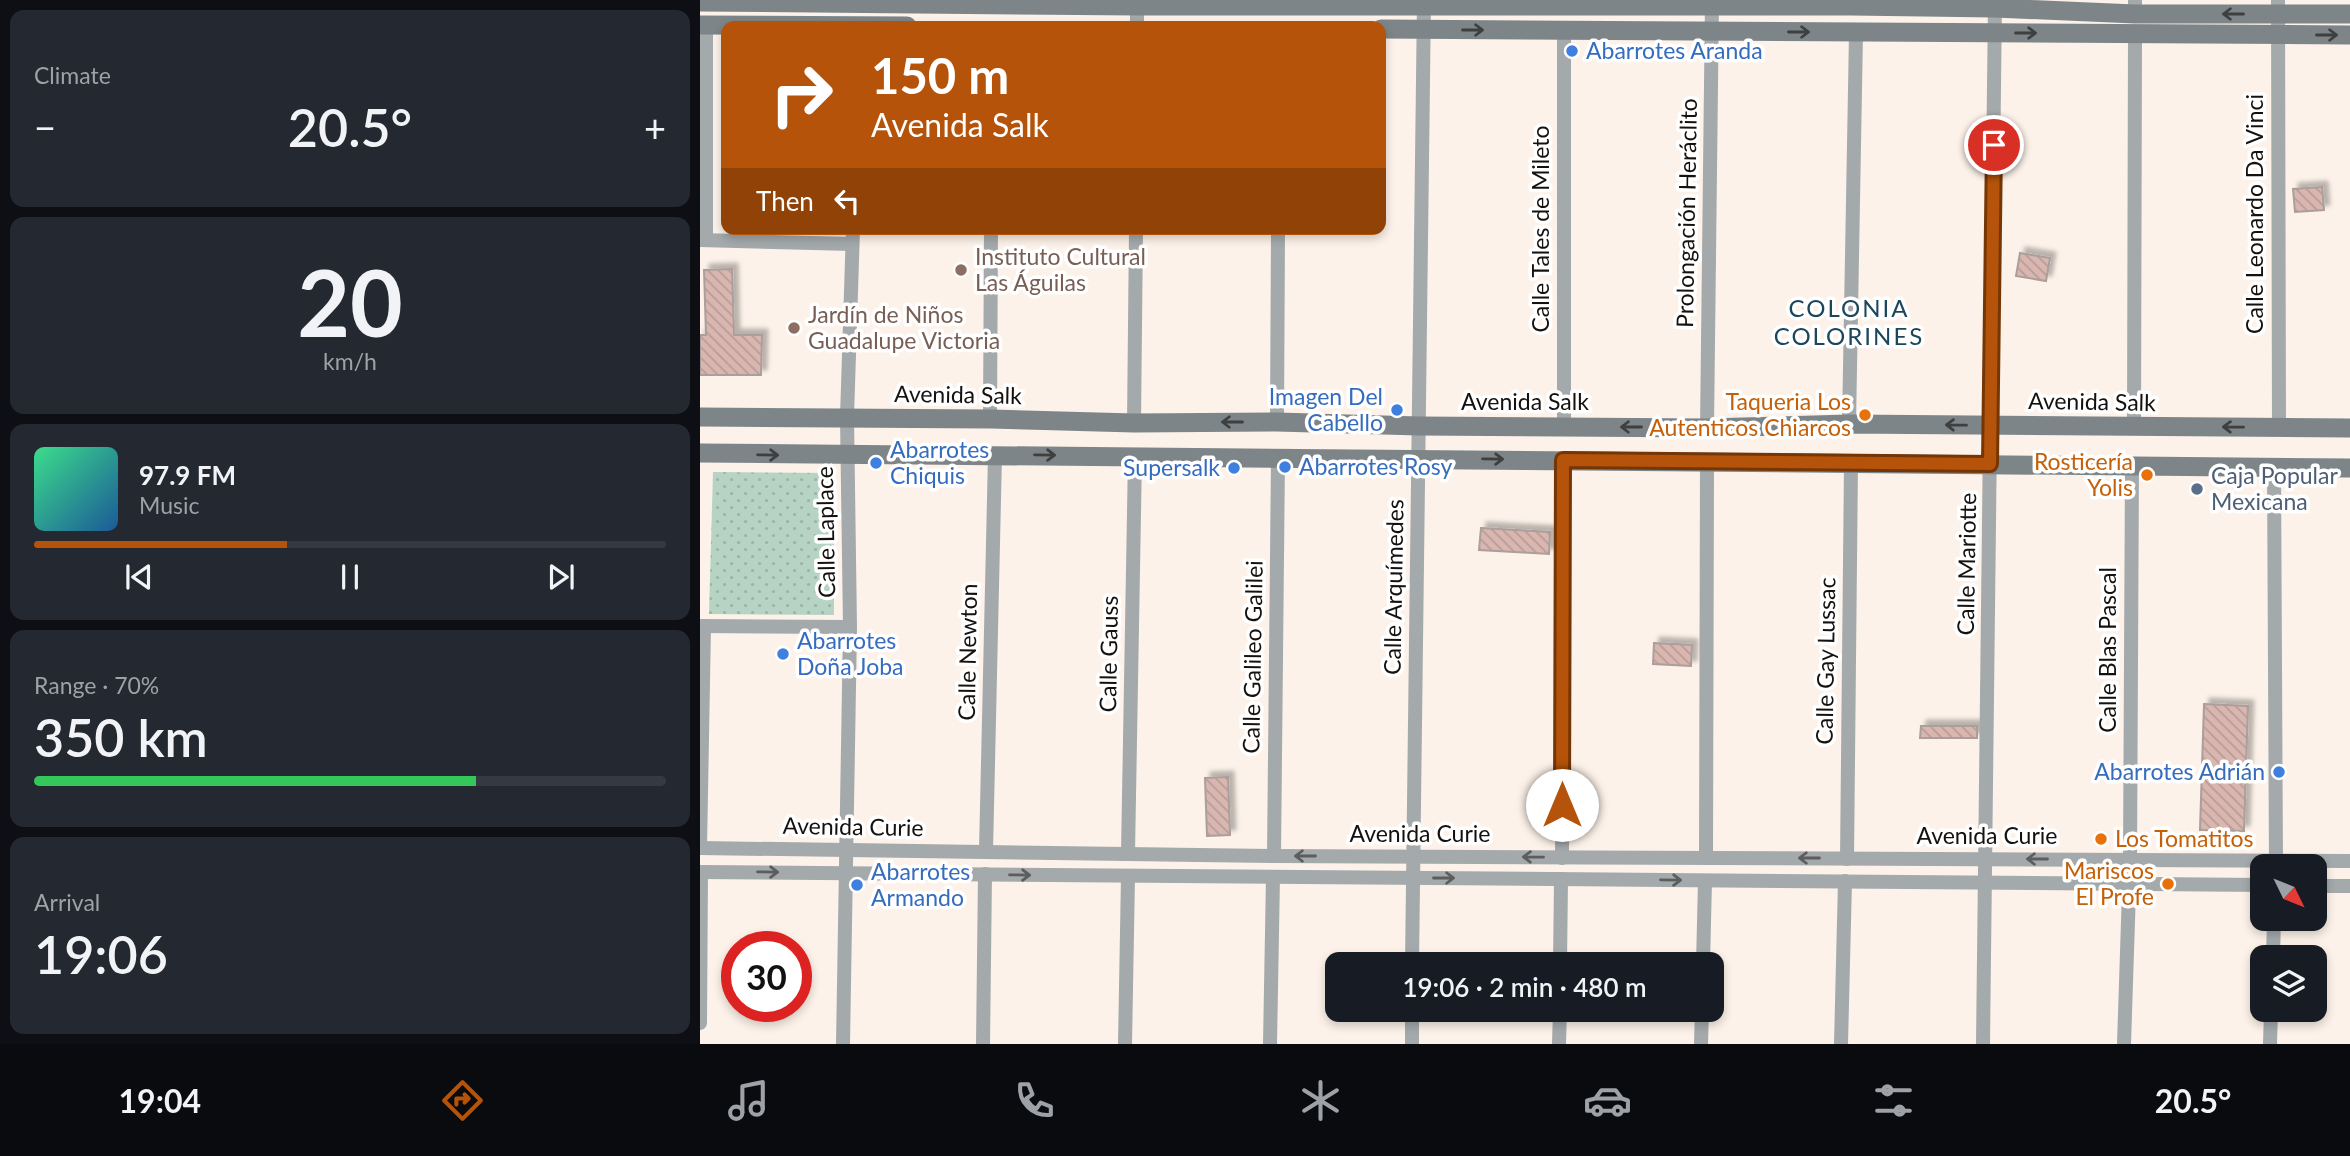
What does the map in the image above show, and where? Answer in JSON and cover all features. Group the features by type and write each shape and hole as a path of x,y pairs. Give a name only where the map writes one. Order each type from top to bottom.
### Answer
{"main road":[{"path":"705,2 992,3 1137,11 1276,3 1996,4 2278,7 2350,15"},
{"path":"703,25 721,25"},
{"path":"1386,29 2350,35"},
{"name":"Avenida Salk","path":"700,417 1707,428 1849,424 2350,428"},
{"path":"700,453 2350,468"}],"street":[{"path":"854,2 854,21"},
{"name":"Calle Arquímedes","path":"1412,952 1424,3"},
{"name":"Prolongación Heráclito","path":"1707,428 1712,3"},
{"name":"Calle Mariotte","path":"1983,1044 1996,4"},
{"name":"Calle Leonardo Da Vinci","path":"2278,7 2278,428"},
{"path":"703,25 703,240 852,244"},
{"name":"Calle Tales de Mileto","path":"1564,31 1564,427"},
{"path":"1849,424 1856,33"},
{"path":"2134,426 2135,34"},
{"name":"Calle Laplace","path":"843,1044 850,627 847,456 853,235"},
{"path":"990,419 992,235"},
{"path":"1134,423 1136,235"},
{"path":"1277,422 1278,235"},
{"name":"Calle Newton","path":"986,851 995,455"},
{"name":"Calle Gauss","path":"1128,853 1135,456"},
{"name":"Calle Galileo Galilei","path":"1274,856 1278,458"},
{"path":"1562,858 1563,460"},
{"path":"1706,858 1707,462"},
{"name":"Calle Gay Lussac","path":"1847,859 1850,463"},
{"name":"Calle Blas Pascal","path":"2124,1044 2130,860 2132,466"},
{"path":"2274,467 2276,854"},
{"path":"700,848 702,626 850,627"},
{"name":"Avenida Curie","path":"700,848 1274,856 2250,862"},
{"name":"Avenida Curie","path":"2328,861 2350,860"},
{"path":"700,1023 701,872"},
{"name":"Avenida Curie","path":"701,872 2250,885"},
{"path":"983,1044 985,874"},
{"path":"1125,1044 1128,876"},
{"path":"1270,1044 1273,877"},
{"path":"1560,952 1561,879"},
{"path":"1703,952 1705,881"},
{"path":"1841,1044 1845,881"},
{"path":"2328,886 2350,886"},
{"path":"1412,1022 1412,1044"},
{"path":"1559,1044 1560,1022"},
{"path":"1701,1044 1702,1022"},
{"path":"2270,1044 2271,1022"}],"green space":[{"path":"713,472 834,473 834,615 709,614"}],"building":[{"path":"2322,187 2324,210 2295,212 2293,189"},
{"path":"2020,253 2050,258 2046,281 2016,276"},
{"path":"732,269 734,335 762,335 761,375 700,375 700,335 706,335 704,270"},
{"path":"1481,528 1550,532 1549,554 1479,550"},
{"path":"1654,643 1692,645 1691,666 1653,664"},
{"path":"2204,704 2248,706 2244,831 2200,830"},
{"path":"1921,726 1977,726 1977,738 1920,738"},
{"path":"1228,777 1230,835 1207,836 1205,778"}],"place":[{"name":"Abarrotes Aranda","path":"1572,51"},
{"name":"Instituto Cultural Las Águilas","path":"961,270"},
{"name":"Jardín de Niños Guadalupe Victoria","path":"794,328"},
{"name":"Imagen Del Cabello","path":"1397,410"},
{"name":"Taqueria Los Autenticos Chiarcos","path":"1865,415"},
{"name":"Abarrotes Chiquis","path":"876,463"},
{"name":"Abarrotes Rosy","path":"1285,467"},
{"name":"Supersalk","path":"1234,468"},
{"name":"Rosticería Yolis","path":"2147,475"},
{"name":"Caja Popular Mexicana","path":"2197,489"},
{"name":"Abarrotes Doña Joba","path":"783,654"},
{"name":"Abarrotes Adrián","path":"2279,772"},
{"name":"Los Tomatitos","path":"2101,839"},
{"name":"Mariscos El Profe","path":"2168,884"},
{"name":"Abarrotes Armando","path":"857,885"}],"district":[{"name":"COLONIA COLORINES","path":"1849,323"}],"route":[{"path":"1562,805 1563,460 1990,464 1994,145"}]}
